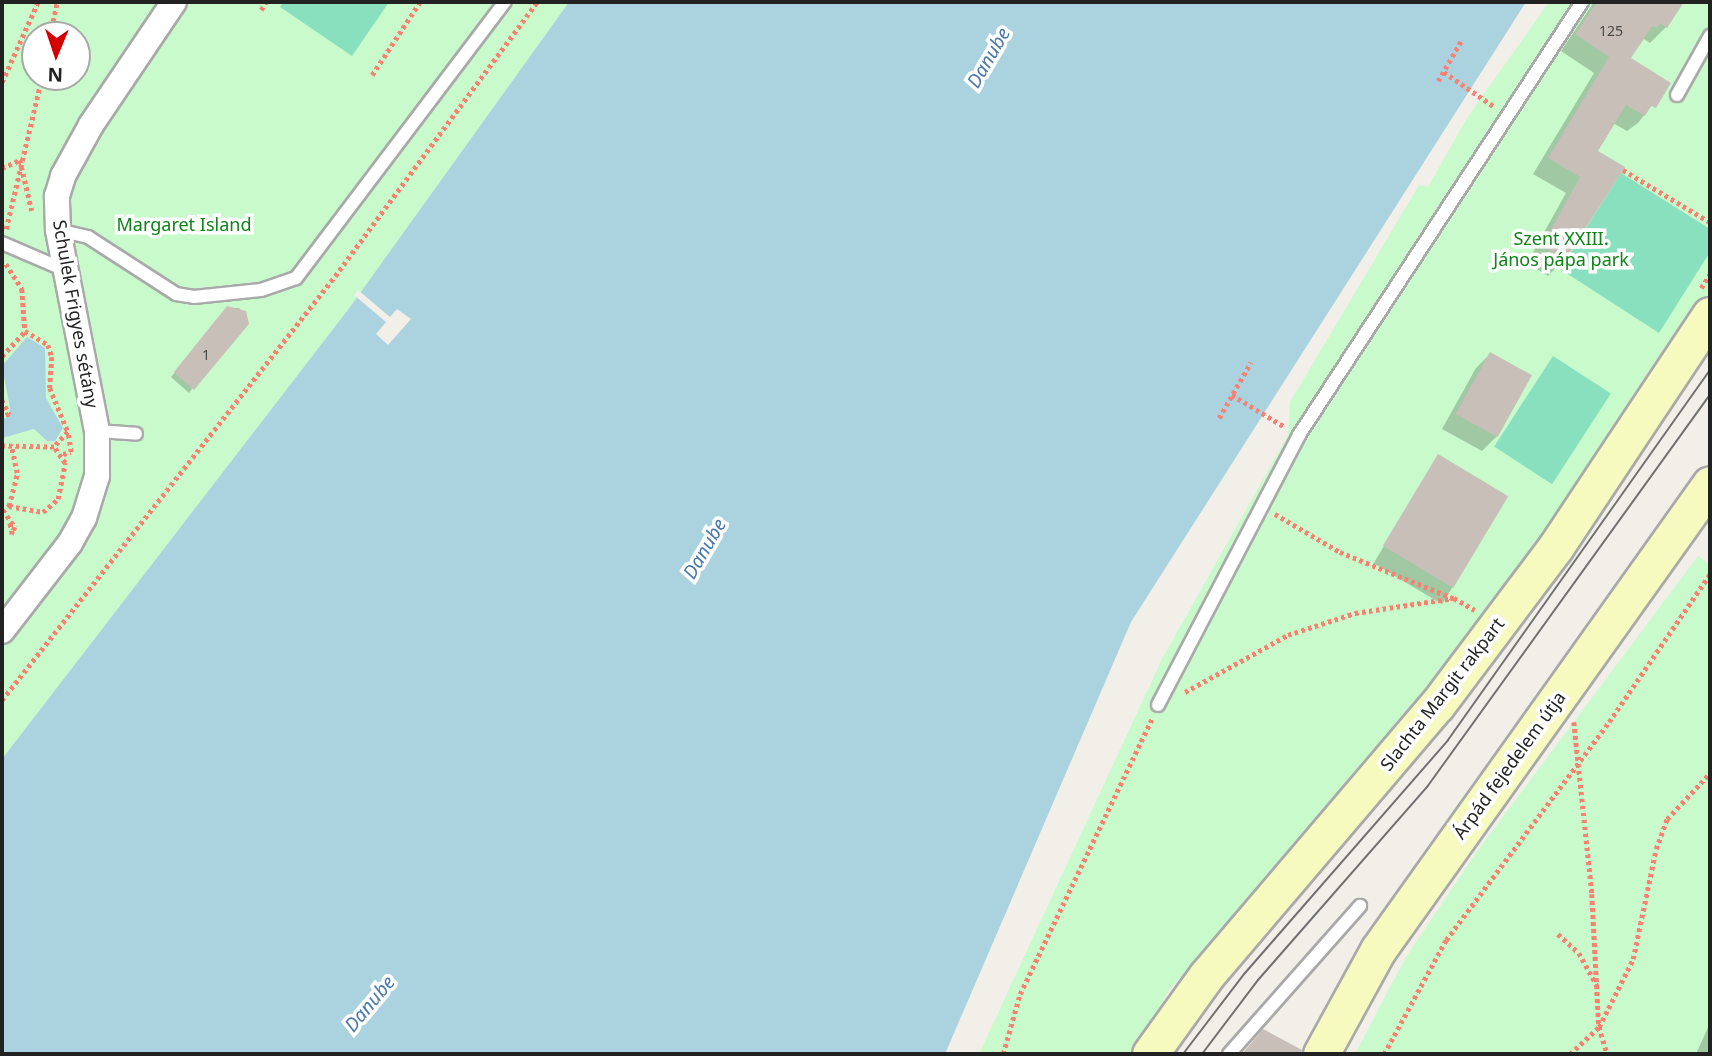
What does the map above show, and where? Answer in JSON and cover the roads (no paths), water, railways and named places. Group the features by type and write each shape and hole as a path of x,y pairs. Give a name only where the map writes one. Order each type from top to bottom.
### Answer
{"main road":[{"name":"Slachta Margit rakpart","path":"1150,1054 1206,976 1437,705 1555,548 1710,315"},
{"name":"Árpád fejedelem útja","path":"1321,1054 1378,950 1710,484"}],"street":[{"name":"Schulek Frigyes sétány","path":"2,631 70,543 84,518 97,476 97,431 58,230 57,196 63,176 91,125 174,2"}],"lane":[{"path":"58,230 88,237 176,294 194,297 261,290 296,278 505,2"},
{"path":"1158,705 1260,502 1299,435 1510,117 1582,2"},
{"path":"1677,95 1710,36"},
{"path":"2,243 65,270"},
{"path":"97,431 136,434"},
{"path":"1229,1054 1360,906"}],"water":[{"name":"Danube","path":"569,2 1526,2 1131,622 945,1054 2,1054 2,759 350,307"},
{"path":"27,337 45,348 46,398 63,428 55,441 47,441 34,429 2,438 2,419 9,417 10,408 2,366"}],"tram line":[{"path":"1183,1054 1245,973 1448,740 1710,370"},
{"path":"1202,1054 1258,980 1427,787 1710,394"}],"park label":[{"name":"Margaret Island","path":"184,224"},
{"name":"Szent XXIII. János pápa park","path":"1561,249"}]}
